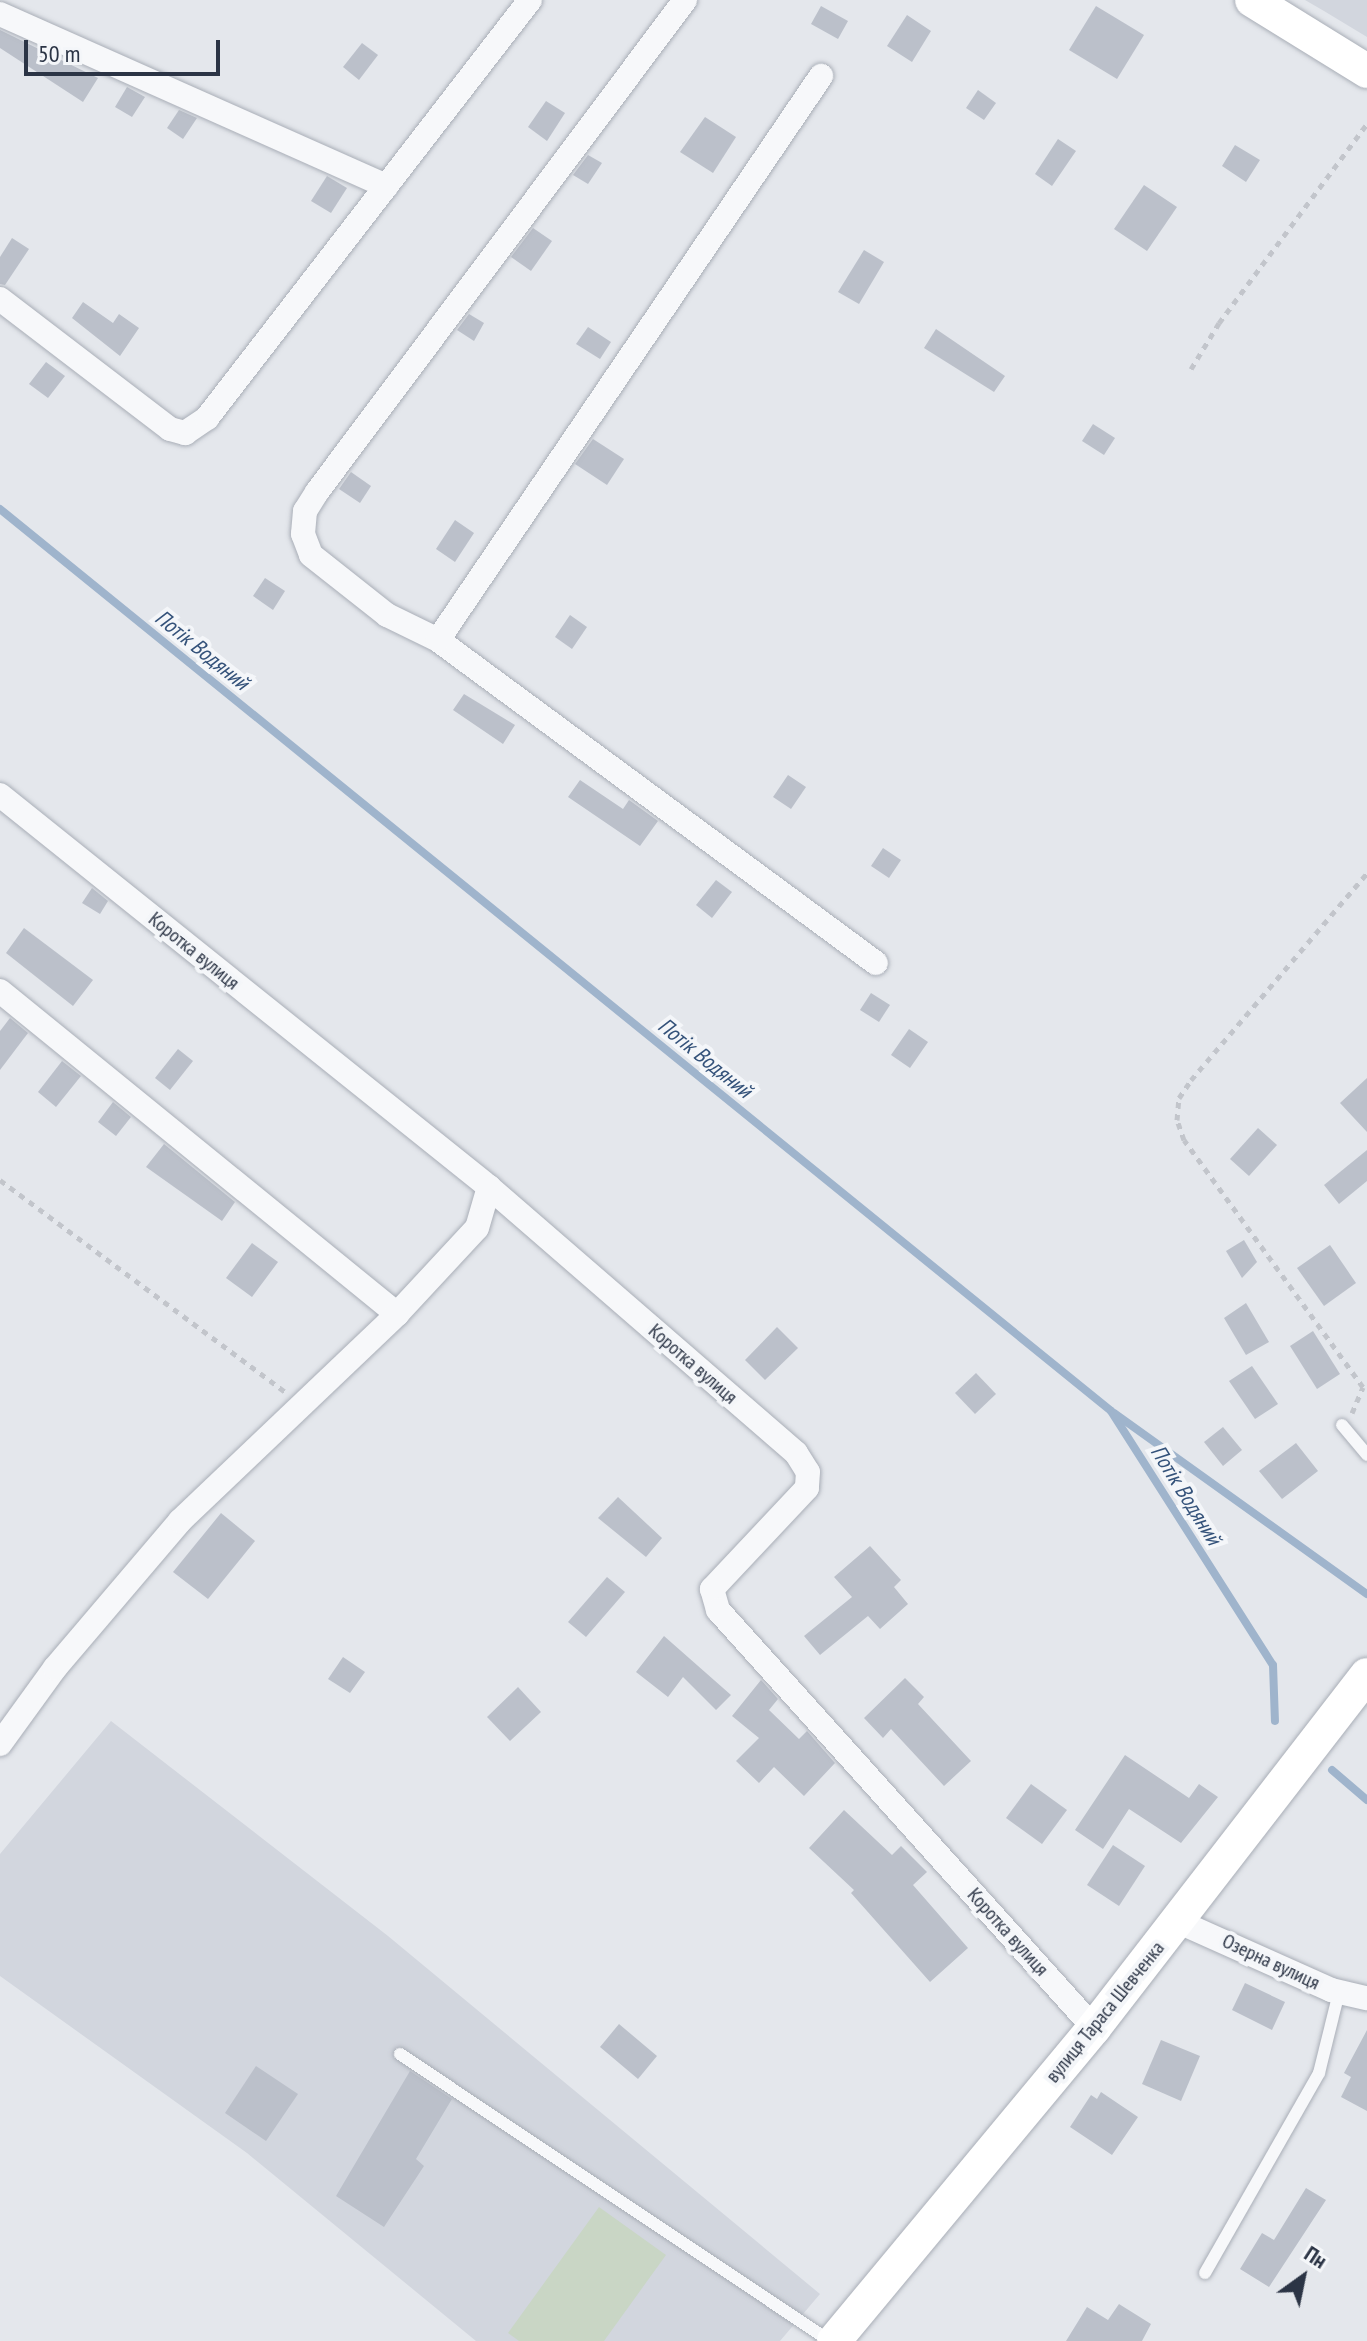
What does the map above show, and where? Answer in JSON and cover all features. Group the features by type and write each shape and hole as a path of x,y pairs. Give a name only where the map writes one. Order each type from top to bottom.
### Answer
{"street":[{"path":"0,299 170,429 185,433 207,418 530,0"},
{"path":"685,0 305,511 303,534 311,555 387,615 438,640 876,963"},
{"path":"1252,0 1367,71"},
{"path":"0,14 386,186"},
{"path":"438,640 821,76"},
{"name":"Коротка вулиця","path":"0,795 489,1187 796,1453 808,1472 807,1488 712,1589 718,1610 1094,2028"},
{"path":"0,991 397,1314"},
{"path":"0,1744 55,1668 180,1521 397,1314 477,1228 489,1187"},
{"name":"вулиця Тараса Шевченка","path":"832,2341 1094,2028 1367,1675"},
{"name":"Озерна вулиця","path":"1177,1921 1339,1992 1367,1998"}],"lane":[{"path":"1342,1425 1367,1455"},
{"path":"1205,2273 1319,2073 1339,1992"},
{"path":"400,2054 832,2341"}],"path":[{"path":"1191,369 1219,323 1367,124"},
{"path":"1342,1425 1360,1402 1363,1387 1184,1140 1177,1120 1179,1098 1191,1080 1367,873"},
{"path":"0,1180 302,1405"}],"shaded area":[{"path":"1305,0 1367,0 1367,37 1324,11"},
{"path":"111,1721 388,1936 820,2294 780,2341 476,2341 247,2153 0,1976 0,1854"}],"green space":[{"path":"599,2207 666,2255 604,2341 519,2341 508,2333"}],"building":[{"path":"821,6 848,21 838,39 811,24"},
{"path":"1096,6 1144,35 1117,79 1069,50"},
{"path":"907,15 931,31 912,62 887,46"},
{"path":"0,30 98,78 83,102 0,48"},
{"path":"362,43 378,55 359,80 343,67"},
{"path":"127,87 145,97 132,117 115,107"},
{"path":"978,90 996,103 984,120 966,108"},
{"path":"546,101 565,113 547,141 528,127"},
{"path":"179,110 197,118 183,139 167,128"},
{"path":"705,117 736,137 713,173 680,152"},
{"path":"1058,139 1076,151 1052,186 1035,174"},
{"path":"1235,145 1260,160 1246,182 1222,166"},
{"path":"588,155 602,163 588,184 573,175"},
{"path":"327,176 347,188 331,213 311,201"},
{"path":"1144,185 1177,207 1147,251 1114,229"},
{"path":"533,228 552,241 531,271 511,257"},
{"path":"12,238 29,249 5,285 0,284 0,257"},
{"path":"864,250 884,262 859,304 838,292"},
{"path":"83,302 113,323 119,314 139,328 120,356 72,318"},
{"path":"469,314 484,323 474,341 457,330"},
{"path":"588,327 611,342 600,359 576,344"},
{"path":"936,329 1005,376 994,392 924,348"},
{"path":"46,362 65,376 48,398 29,384"},
{"path":"1093,424 1115,438 1104,455 1082,441"},
{"path":"593,439 624,459 607,485 575,464"},
{"path":"351,472 371,486 360,503 339,489"},
{"path":"455,520 474,533 455,562 436,549"},
{"path":"265,578 285,591 273,610 253,596"},
{"path":"570,615 587,627 572,649 555,637"},
{"path":"464,694 515,725 503,744 453,710"},
{"path":"788,775 806,787 791,809 773,797"},
{"path":"580,780 623,809 629,800 658,821 640,846 568,797"},
{"path":"883,848 901,860 889,878 871,866"},
{"path":"716,880 732,892 712,918 696,905"},
{"path":"92,888 108,901 100,914 82,903"},
{"path":"24,928 93,980 73,1006 6,953"},
{"path":"871,993 890,1005 879,1022 860,1010"},
{"path":"10,1018 28,1033 0,1070 0,1031"},
{"path":"909,1029 928,1042 910,1068 891,1055"},
{"path":"178,1049 193,1061 170,1090 155,1078"},
{"path":"62,1061 81,1076 56,1107 38,1092"},
{"path":"1367,1078 1367,1132 1340,1103"},
{"path":"113,1102 131,1117 116,1136 98,1122"},
{"path":"1258,1128 1277,1145 1249,1176 1230,1159"},
{"path":"164,1144 235,1202 222,1221 146,1167"},
{"path":"1367,1150 1367,1181 1339,1204 1324,1185"},
{"path":"1244,1240 1257,1262 1242,1278 1226,1251"},
{"path":"252,1243 278,1262 252,1297 226,1278"},
{"path":"1330,1245 1356,1283 1324,1306 1297,1268"},
{"path":"1246,1303 1269,1342 1246,1355 1224,1318"},
{"path":"777,1327 798,1348 765,1380 745,1360"},
{"path":"1313,1331 1340,1374 1317,1389 1290,1346"},
{"path":"1252,1366 1278,1404 1255,1419 1229,1381"},
{"path":"976,1373 996,1394 975,1414 955,1393"},
{"path":"1223,1427 1242,1450 1223,1466 1204,1442"},
{"path":"1296,1443 1318,1471 1282,1499 1259,1471"},
{"path":"618,1497 662,1538 646,1557 598,1518"},
{"path":"221,1513 255,1541 208,1599 173,1572"},
{"path":"870,1546 901,1580 894,1587 908,1604 880,1629 868,1616 820,1655 804,1636 852,1597 834,1577"},
{"path":"607,1577 625,1592 586,1637 568,1622"},
{"path":"664,1636 731,1695 716,1710 683,1677 668,1697 636,1672"},
{"path":"343,1657 365,1672 350,1693 328,1679"},
{"path":"905,1678 924,1697 918,1704 971,1761 944,1786 891,1729 883,1738 864,1718"},
{"path":"761,1680 778,1699 769,1710 799,1739 807,1731 835,1763 804,1796 774,1767 759,1783 736,1761 759,1738 732,1716"},
{"path":"518,1687 541,1712 510,1741 487,1717"},
{"path":"1125,1755 1189,1798 1199,1784 1218,1797 1181,1843 1129,1809 1103,1849 1075,1830"},
{"path":"1031,1784 1067,1810 1042,1844 1006,1818"},
{"path":"844,1810 892,1855 901,1846 927,1872 913,1885 968,1948 930,1982 851,1893 854,1890 809,1848"},
{"path":"1113,1845 1145,1866 1119,1906 1087,1885"},
{"path":"1245,1983 1285,2002 1272,2030 1232,2010"},
{"path":"619,2024 657,2056 638,2079 600,2047"},
{"path":"1367,2030 1367,2111 1341,2097 1351,2077 1344,2073"},
{"path":"1161,2040 1200,2056 1181,2101 1142,2084"},
{"path":"256,2066 298,2094 266,2141 225,2113"},
{"path":"410,2071 452,2099 416,2159 424,2166 384,2227 336,2196"},
{"path":"1101,2092 1138,2117 1112,2155 1070,2127 1091,2095 1097,2099"},
{"path":"1306,2188 1326,2200 1269,2287 1240,2269 1262,2233 1274,2240"},
{"path":"1119,2304 1151,2324 1142,2341 1066,2341 1087,2307 1108,2320"}],"waterway":[{"name":"Потік Водяний","path":"0,509 1111,1411 1273,1665 1275,1721"},
{"path":"1114,1413 1367,1594"},
{"name":"Потік Водяний","path":"1332,1770 1367,1800"}]}
